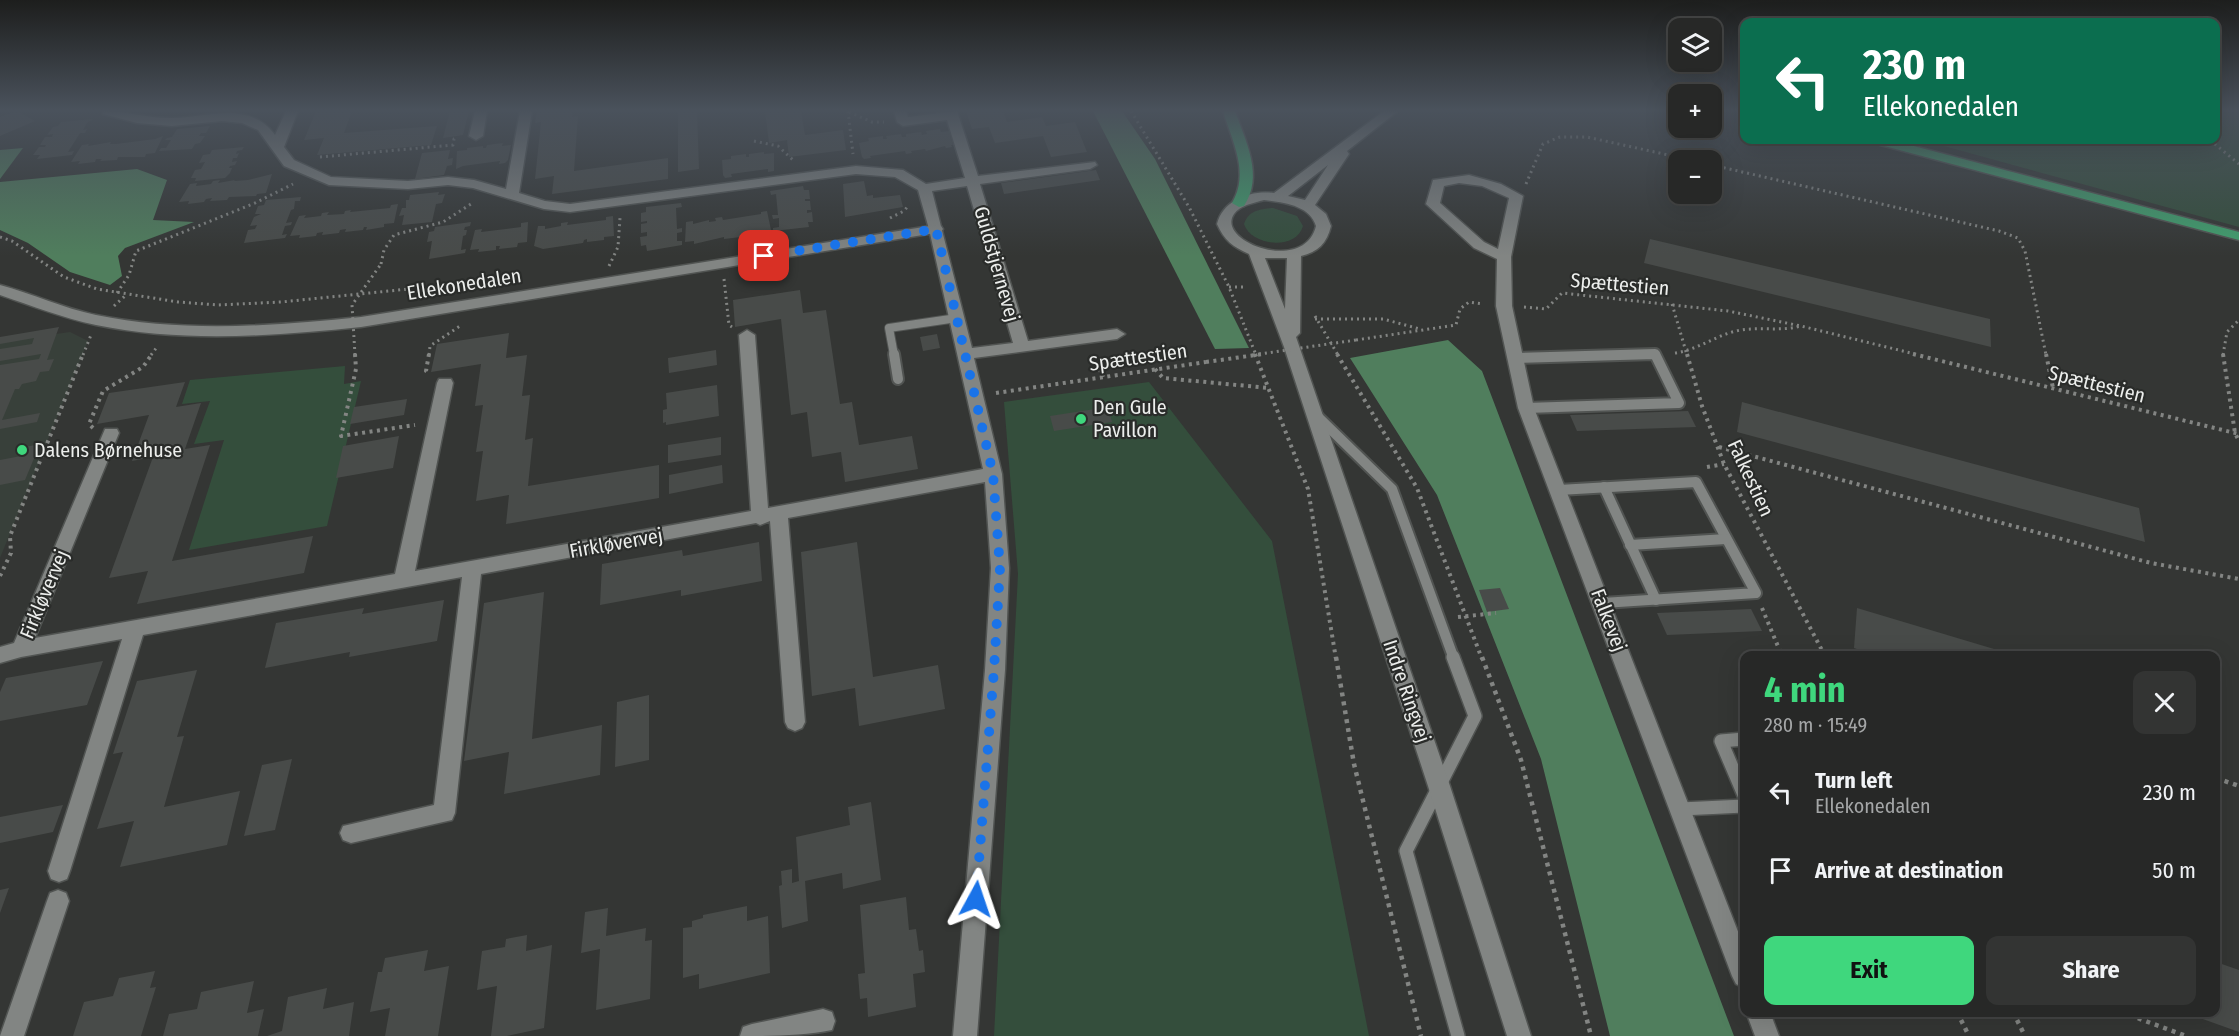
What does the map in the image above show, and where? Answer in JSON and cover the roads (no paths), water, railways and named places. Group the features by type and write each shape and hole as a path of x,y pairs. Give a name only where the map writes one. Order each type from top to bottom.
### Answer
{"main road":[{"path":"1239,203 1248,189 1243,159"},
{"path":"1948,159 2239,236"}],"street":[{"path":"286,159 310,174 328,181 408,185 448,181 474,184 544,205 570,207 856,170 898,173 925,193 936,229 993,474 1000,568 965,1036"},
{"path":"513,196 519,159"},
{"name":"Guldstjernevej","path":"966,159 1022,346"},
{"path":"1277,197 1330,159"},
{"path":"1308,206 1339,159"},
{"name":"Guldstjernevej","path":"925,193 973,182 1090,165"},
{"name":"Falkevej","path":"1504,257 1479,245 1433,204 1438,183 1458,178 1492,184 1516,196 1504,257 1504,306 1526,408 1603,603 1740,965"},
{"path":"1277,197 1294,200 1308,206 1321,219 1323,233 1313,246 1294,254 1269,255 1243,248 1226,233 1225,217 1239,203 1250,199 1277,197"},
{"name":"Ellekonedalen","path":"0,290 68,313 98,320 170,329 234,332 292,330 361,322 936,229"},
{"name":"Indre Ringvej","path":"1256,253 1292,347 1439,786 1519,1036"},
{"name":"Indre Ringvej","path":"1292,347 1291,287 1294,254"},
{"name":"Guldstjernevej","path":"966,354 1117,334"},
{"path":"747,335 795,723"},
{"path":"403,582 446,383"},
{"name":"Firkløvervej","path":"21,649 111,433"},
{"name":"Firkløvervej","path":"21,649 993,474"},
{"path":"351,833 444,813 472,568"},
{"path":"59,871 135,629"},
{"path":"0,655 21,649"},
{"path":"12,1036 58,901"},
{"path":"1760,1017 1767,1036"},
{"path":"752,1036 823,1021"}],"lane":[{"path":"898,379 889,328 957,318"},
{"path":"1515,358 1655,354 1679,403 1526,408"},
{"path":"1314,413 1392,489 1475,716 1406,851 1458,1036"},
{"path":"1559,490 1696,482 1756,593 1603,603"},
{"path":"1604,487 1656,600"},
{"path":"1630,545 1726,539"},
{"path":"1740,740 1721,741 1740,786"},
{"path":"1681,810 1740,806"}],"place":[{"name":"Den Gule Pavillon","path":"1081,419"},
{"name":"Dalens Børnehuse","path":"22,450"}]}
